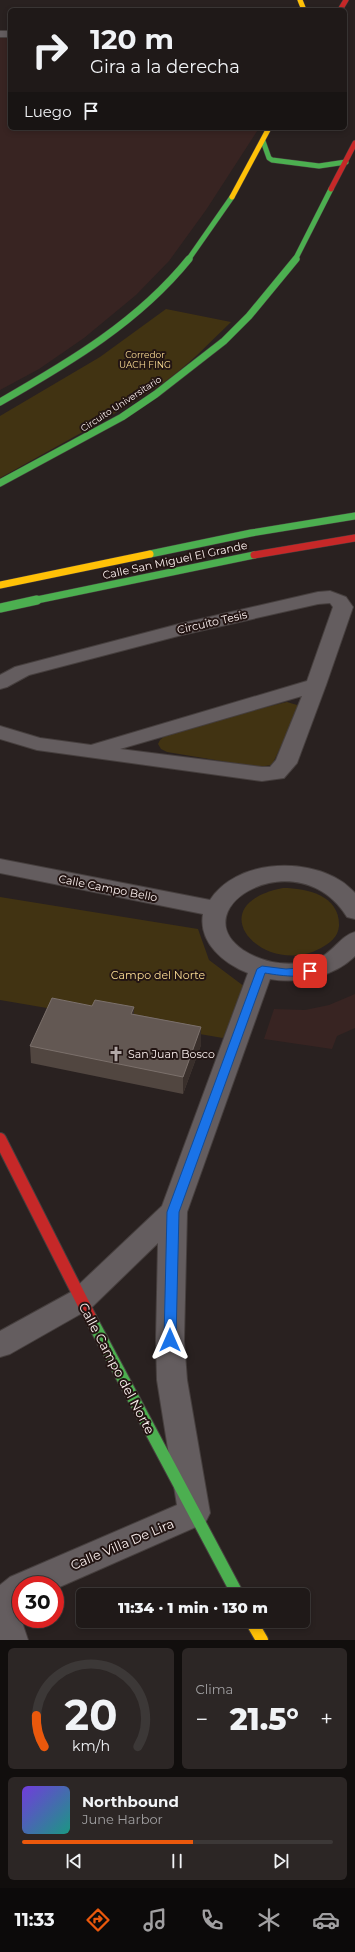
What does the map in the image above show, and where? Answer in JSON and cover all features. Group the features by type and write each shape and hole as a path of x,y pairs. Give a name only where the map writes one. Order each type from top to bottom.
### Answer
{"main road":[{"path":"0,402 102,340 161,291 202,244 268,130"},
{"path":"263,141 269,158 272,160 329,166 346,162"},
{"name":"Circuito Universitario","path":"0,482 86,438 122,417 156,394 224,341 249,316 293,264 355,143"},
{"name":"Calle San Miguel El Grande","path":"0,585 251,533 355,516"},
{"name":"Calle San Miguel El Grande","path":"0,608 248,556 355,538"},
{"name":"Calle Campo del Norte","path":"0,1139 81,1300 234,1588"},
{"path":"256,1628 262,1640"}],"street":[{"name":"Circuito Tesis","path":"0,682 22,671 178,630 318,598 331,597 342,603 343,607 316,685 286,763 276,773 262,774 92,750 37,744 0,732"},
{"name":"Circuito Tesis","path":"92,750 316,685"},
{"name":"Calle Campo Bello","path":"0,866 216,909"},
{"path":"350,900 311,877 292,874 272,874 253,878 236,886 224,896 216,909 214,923 218,937 228,951 243,962 262,969 286,973 310,971 331,964 347,952 355,940"},
{"name":"Calle Campo del Norte","path":"194,1513 172,1380 170,1333 173,1212 262,969"},
{"name":"Calle Campo del Norte","path":"0,1345 56,1316 81,1300 173,1212"},
{"name":"Calle Villa De Lira","path":"50,1576 194,1513"},
{"path":"12,1597 9,1600 4,1612 5,1624 12,1640"}],"shaded area":[{"path":"0,38 8,38 8,130 258,130 206,210 169,261 136,295 84,338 39,369 0,390"},
{"path":"355,994 355,1028 337,1036 332,1049 264,1039 274,1009 305,1010 329,1005"}],"green space":[{"name":"Corredor UACH FING","path":"166,309 231,322 190,362 163,383 103,420 0,478 0,416 100,357"},
{"path":"287,702 297,705 298,710 272,765 258,767 167,752 161,749 158,744 160,740 172,730"},
{"path":"283,888 293,888 312,892 321,896 334,907 338,916 339,926 337,933 330,942 321,948 299,955 279,954 261,947 248,936 242,923 244,909 257,897"},
{"name":"Campo del Norte","path":"0,897 198,929 209,960 245,987 223,1038 0,1000"}],"building":[{"name":"San Juan Bosco","path":"52,998 92,1006 95,1000 134,1007 131,1014 201,1027 183,1077 30,1046"}],"traffic: fast":[{"path":"263,141 269,158 272,160 319,166 346,162"},
{"path":"0,483 122,417 156,394 224,341 249,316 293,264 331,189"},
{"path":"0,402 93,346 145,306 170,282 192,255 213,227 232,197"},
{"path":"150,554 251,533 355,516"},
{"path":"0,608 254,555"},
{"path":"90,1317 234,1588"}],"traffic: slow":[{"path":"300,0 303,8"},
{"path":"232,197 268,130"},
{"path":"0,585 150,554"},
{"path":"255,1628 262,1640"}],"traffic: jam":[{"path":"341,8 346,0"},
{"path":"331,189 355,143"},
{"path":"254,555 355,538"},
{"path":"0,1139 90,1317"}],"place":[{"name":"San Juan Bosco","path":"116,1054"}],"route":[{"path":"170,1340 173,1212 262,969 286,973 310,971"}]}
